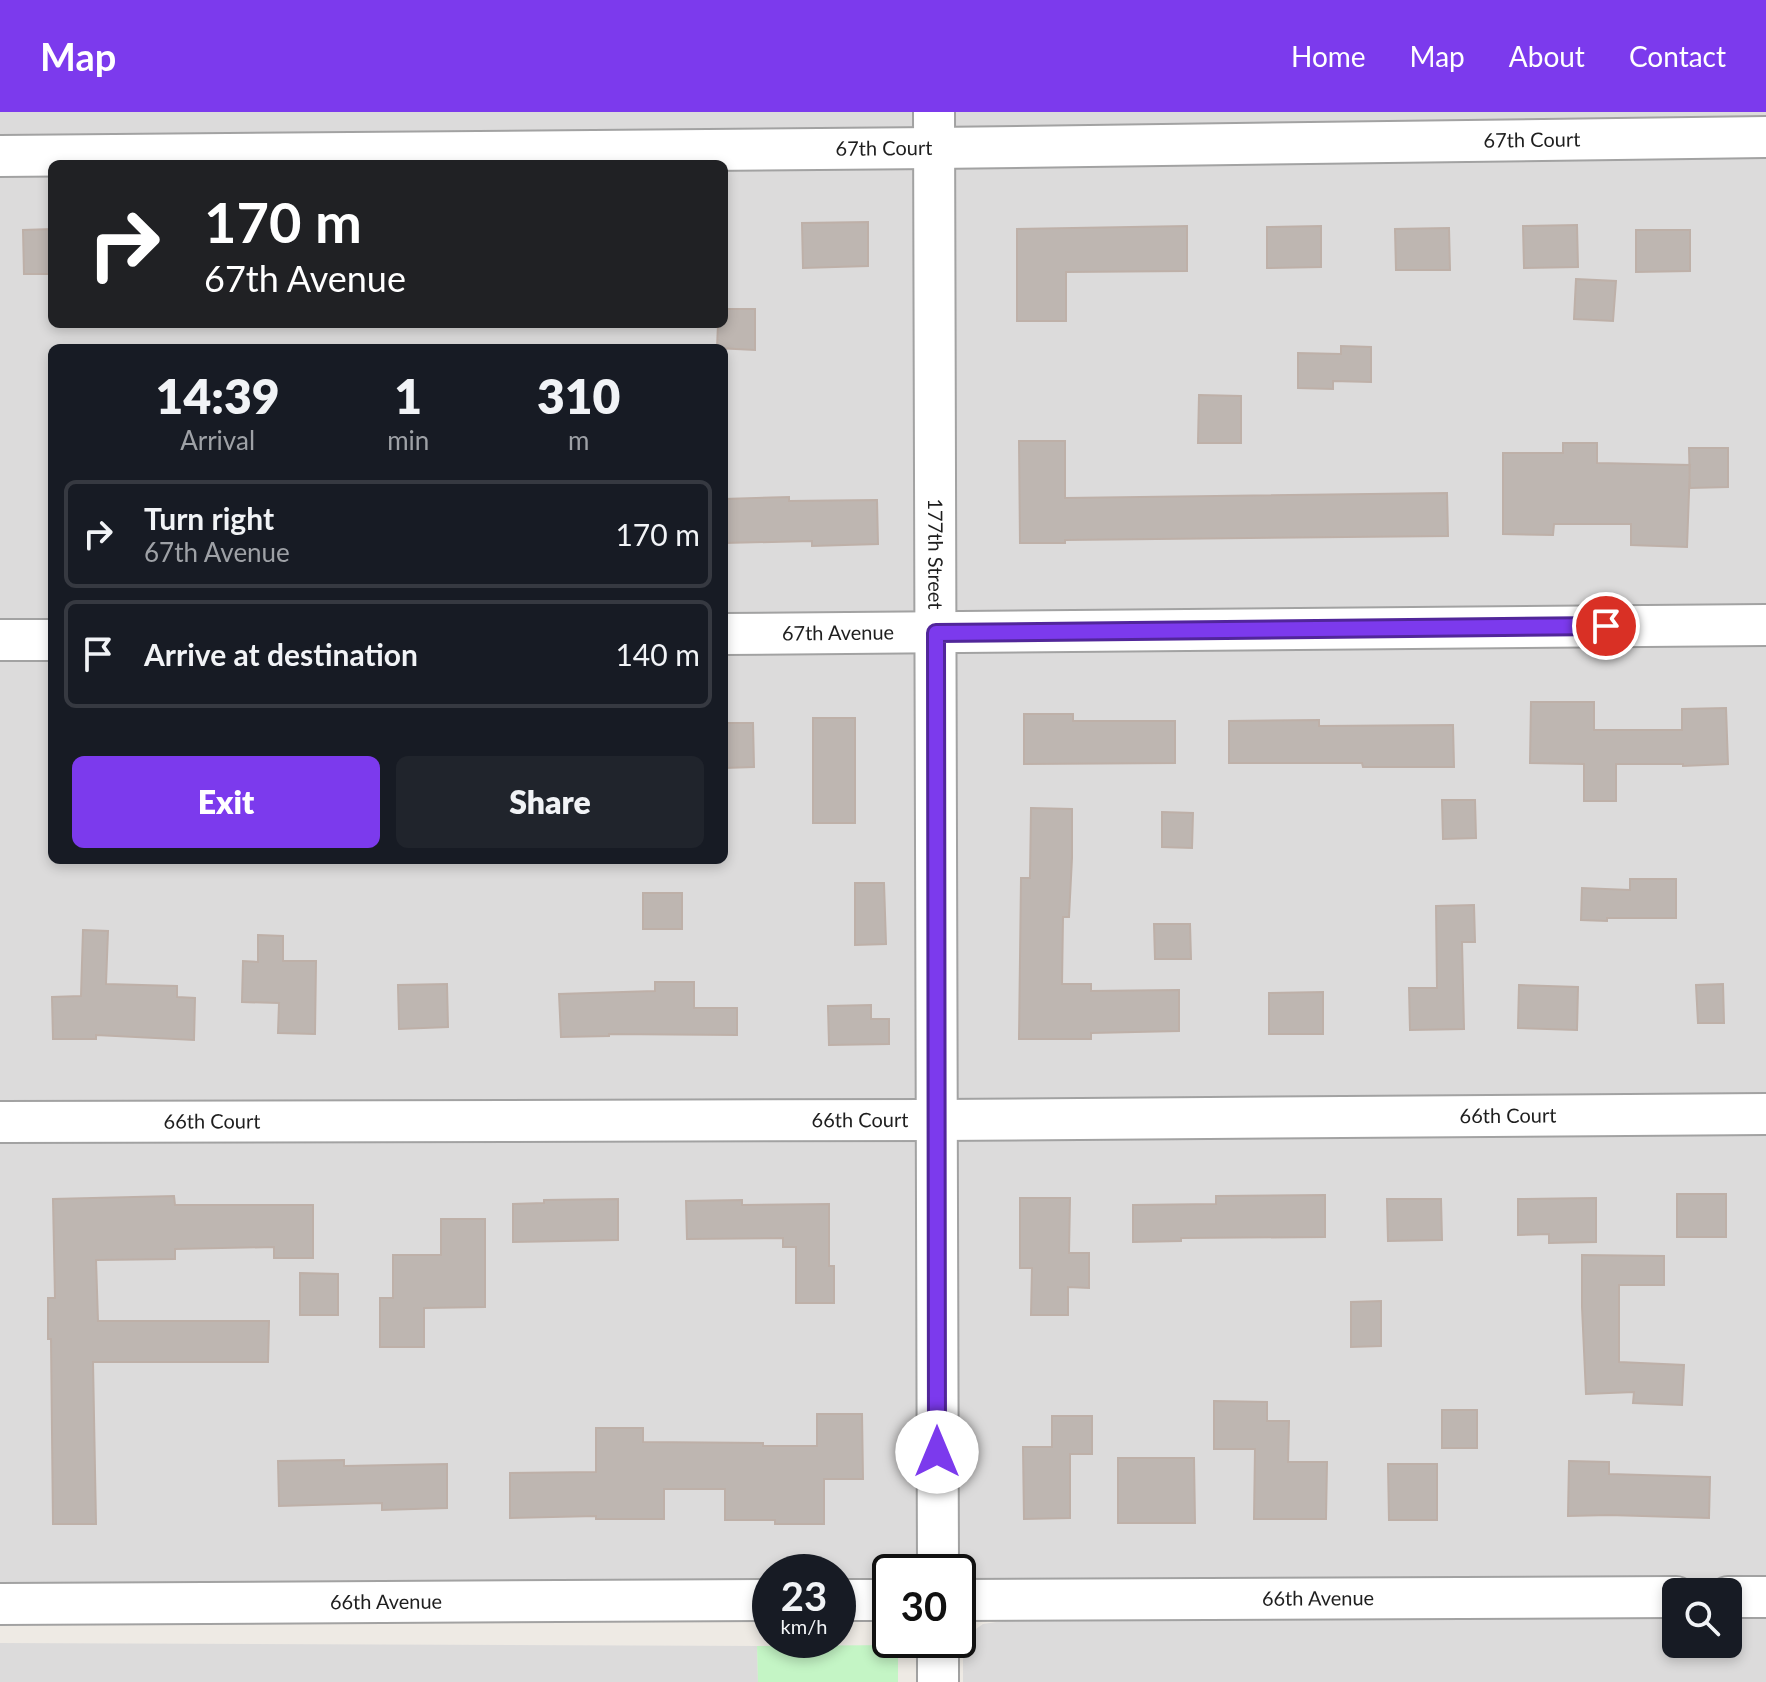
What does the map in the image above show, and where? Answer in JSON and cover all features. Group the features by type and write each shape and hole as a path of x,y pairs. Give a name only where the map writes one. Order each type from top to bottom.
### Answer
{"street":[{"name":"67th Court","path":"0,156 934,130 1766,137"},
{"name":"177th Street","path":"934,130 938,1554"},
{"name":"67th Avenue","path":"728,634 1766,625"},
{"path":"0,640 48,640"},
{"name":"66th Court","path":"0,1122 1766,1114"},
{"name":"66th Avenue","path":"976,1600 1662,1597"},
{"path":"1742,1597 1766,1597"},
{"name":"66th Avenue","path":"0,1604 752,1600"},
{"path":"938,1658 938,1682"}],"shaded area":[{"path":"0,112 1766,112 1766,1583 1742,1583 1742,1578 1662,1578 1662,1584 976,1587 976,1554 872,1554 872,1588 856,1588 856,1554 752,1554 752,1588 0,1593"},
{"path":"1742,1617 1766,1617 1766,1682 963,1682 963,1658 976,1658 976,1629 983,1624 1010,1620 1662,1618 1662,1658 1742,1658"},
{"path":"0,1643 752,1646 752,1658 757,1658 758,1682 0,1682"}],"green space":[{"path":"856,1645 872,1645 872,1658 898,1658 898,1682 758,1682 757,1658 856,1658"}],"building":[{"path":"868,222 868,266 803,268 802,223"},
{"path":"1577,225 1578,267 1524,268 1523,226"},
{"path":"1187,226 1187,271 1066,272 1066,321 1017,321 1017,229"},
{"path":"1321,226 1321,267 1267,268 1267,227"},
{"path":"1449,228 1450,270 1396,270 1395,229"},
{"path":"48,229 48,274 24,274 23,230"},
{"path":"1636,230 1690,230 1690,271 1636,272"},
{"path":"1576,279 1616,281 1613,321 1574,319"},
{"path":"728,309 755,309 755,350 728,349 728,344 717,344 718,328 728,328"},
{"path":"1341,346 1371,347 1371,382 1333,381 1333,389 1298,388 1298,353 1341,354"},
{"path":"1199,395 1241,396 1241,443 1198,443"},
{"path":"1019,441 1065,441 1065,498 1447,493 1448,536 1020,543"},
{"path":"1563,443 1597,443 1597,463 1690,465 1687,547 1631,545 1631,524 1554,524 1553,535 1503,534 1503,453 1563,453"},
{"path":"1689,448 1728,448 1728,487 1690,488"},
{"path":"728,499 877,500 878,544 812,546 812,541 728,543"},
{"path":"1531,702 1594,702 1594,730 1682,730 1682,709 1726,708 1728,764 1616,764 1616,801 1584,801 1584,764 1530,763"},
{"path":"1024,714 1073,714 1073,721 1175,721 1175,763 1024,764"},
{"path":"813,718 855,718 855,823 813,823"},
{"path":"1319,720 1319,726 1453,725 1454,767 1229,763 1229,721"},
{"path":"728,723 753,723 754,767 728,768"},
{"path":"1442,800 1475,800 1476,838 1443,839"},
{"path":"1031,808 1072,809 1069,917 1063,917 1062,984 1091,984 1091,991 1179,990 1179,1031 1091,1033 1091,1039 1019,1039 1021,878 1030,878"},
{"path":"1162,812 1193,813 1192,848 1162,847"},
{"path":"1630,879 1676,879 1676,918 1581,920 1582,888 1630,890"},
{"path":"855,883 884,883 886,944 855,945"},
{"path":"643,893 682,893 682,929 643,929"},
{"path":"1474,905 1475,942 1462,942 1464,1029 1410,1030 1409,988 1437,988 1436,906"},
{"path":"1154,924 1190,924 1191,959 1155,959"},
{"path":"83,930 108,931 106,984 177,986 177,997 195,998 194,1040 96,1035 96,1039 53,1039 52,997 81,996"},
{"path":"258,935 283,936 283,961 316,961 315,1034 278,1033 279,1003 242,1002 243,961 258,962"},
{"path":"655,982 694,982 694,1008 737,1008 737,1035 609,1034 561,1037 559,994 655,991"},
{"path":"447,984 448,1027 399,1029 398,985"},
{"path":"1723,984 1724,1023 1698,1023 1696,985"},
{"path":"1519,985 1578,987 1577,1030 1518,1028"},
{"path":"1323,992 1323,1034 1269,1034 1269,993"},
{"path":"871,1005 871,1019 889,1019 889,1044 829,1045 828,1006"},
{"path":"1677,1194 1726,1194 1726,1237 1677,1237"},
{"path":"1325,1195 1325,1237 1181,1238 1181,1241 1133,1242 1133,1205 1216,1204 1216,1196"},
{"path":"174,1196 175,1205 313,1205 313,1258 274,1258 274,1247 175,1249 175,1259 96,1260 98,1321 269,1321 268,1362 93,1362 96,1524 53,1524 48,1298 55,1298 53,1199"},
{"path":"1020,1198 1070,1198 1069,1253 1089,1253 1089,1288 1068,1287 1068,1315 1031,1315 1032,1268 1020,1268"},
{"path":"1596,1198 1596,1242 1549,1243 1549,1234 1518,1235 1518,1199"},
{"path":"618,1199 618,1240 513,1242 513,1204 544,1203 544,1200"},
{"path":"1387,1199 1441,1199 1442,1240 1388,1241"},
{"path":"742,1200 742,1205 829,1204 829,1266 834,1266 834,1303 796,1303 796,1247 783,1247 783,1238 687,1239 686,1201"},
{"path":"441,1219 485,1219 485,1307 424,1308 424,1347 380,1347 380,1298 393,1298 393,1255 441,1255"},
{"path":"1582,1255 1664,1256 1664,1285 1619,1285 1619,1362 1684,1365 1682,1405 1633,1403 1634,1392 1586,1394"},
{"path":"300,1273 338,1274 338,1315 300,1315"},
{"path":"1381,1301 1381,1346 1351,1347 1351,1302"},
{"path":"1214,1401 1267,1402 1267,1421 1289,1421 1288,1462 1327,1462 1326,1519 1254,1519 1255,1449 1214,1449"},
{"path":"1442,1410 1477,1410 1477,1448 1442,1448"},
{"path":"817,1414 862,1414 863,1479 824,1479 824,1524 725,1520 725,1489 664,1489 664,1519 596,1519 596,1516 510,1518 510,1473 596,1472 596,1428 643,1428 643,1442 817,1446"},
{"path":"1052,1416 1092,1416 1092,1454 1070,1454 1070,1518 1024,1519 1023,1447 1052,1447"},
{"path":"1118,1458 1194,1458 1195,1523 1118,1523"},
{"path":"344,1460 344,1466 447,1464 447,1508 382,1510 382,1503 279,1506 278,1461"},
{"path":"1569,1461 1609,1462 1609,1474 1710,1477 1709,1518 1568,1516"},
{"path":"1388,1464 1437,1464 1437,1520 1389,1520"}],"route":[{"path":"937,1452 936,633 1606,626"}]}
